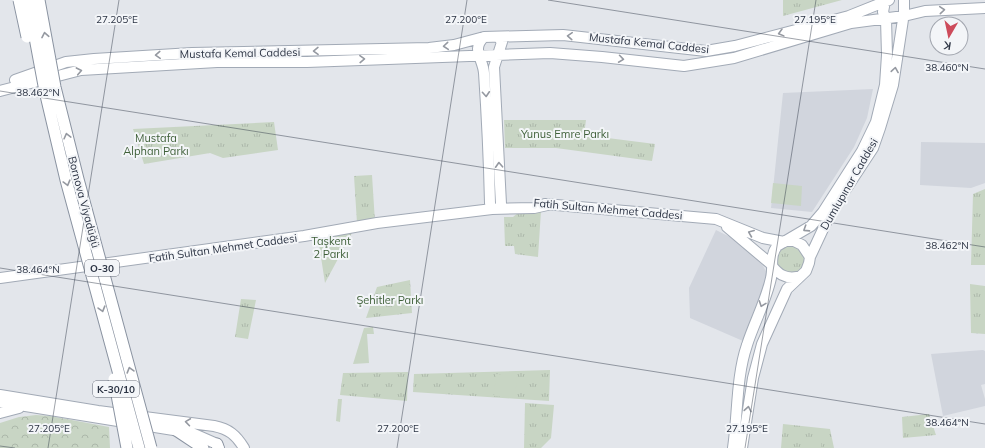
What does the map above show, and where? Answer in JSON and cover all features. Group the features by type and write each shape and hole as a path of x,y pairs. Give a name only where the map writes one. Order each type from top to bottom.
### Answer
{"highway":[{"path":"19,0 30,47 45,91"},
{"name":"Bornova Viyadüğü","path":"28,0 45,91 66,180 140,448"},
{"name":"Bornova Viyadüğü","path":"39,0 55,87 74,165 151,448"},
{"name":"K-30/10","path":"108,330 109,355 127,448"},
{"name":"K-30/10","path":"140,405 158,448"},
{"path":"176,430 203,448"}],"main road":[{"name":"Dumlupınar Caddesi","path":"810,257 831,212 873,148 893,85 904,16 904,0"},
{"name":"Dumlupınar Caddesi","path":"785,242 811,226 823,212 862,151 876,122 885,85 887,54 886,19 883,12 887,1"},
{"name":"Mustafa Kemal Caddesi","path":"498,37 562,35 706,51 720,50 849,16 887,1"},
{"name":"Mustafa Kemal Caddesi","path":"498,55 550,54 594,56 684,66 734,58 851,23 886,19 925,11 985,8"},
{"name":"Mustafa Kemal Caddesi","path":"0,84 24,78 66,62 94,59 192,53 429,48 454,46 484,37"},
{"path":"484,37 498,37 502,42 494,67 497,206 490,203 484,69 480,55 477,53 477,47 479,42 484,37"},
{"name":"Mustafa Kemal Caddesi","path":"0,91 81,70 217,62 307,62 480,55"},
{"path":"480,55 498,55"},
{"name":"Fatih Sultan Mehmet Caddesi","path":"0,278 304,236 377,223 497,206 534,208 552,204 717,219 764,238 785,242"},
{"path":"717,219 772,265 782,276 790,278 798,277"},
{"path":"733,448 739,392 747,345 772,278 774,251 785,242 794,241 802,245 810,257 806,271 787,289 762,344 753,378 742,448"},
{"path":"0,395 98,411 164,419 226,429 242,446"},
{"path":"0,402 192,433 218,447 226,429"},
{"path":"0,413 12,409 29,407"}],"shaded area":[{"path":"873,89 867,118 854,147 812,212 771,208 783,93"},
{"path":"921,142 985,143 985,183 971,188 920,185"},
{"path":"716,230 730,237 743,247 762,264 768,275 743,341 690,318 689,288"},
{"path":"985,351 985,384 981,385 985,399 985,406 943,416 931,354"}],"green space":[{"path":"783,0 842,0 783,16"},
{"name":"Yunus Emre Parkı","path":"504,120 586,120 584,135 655,144 652,161 556,148 505,148"},
{"name":"Mustafa Alphan Parkı","path":"274,122 278,150 223,158 210,153 144,164 133,129"},
{"path":"372,175 375,222 357,223 354,176"},
{"path":"773,183 802,186 801,206 771,203"},
{"path":"985,189 985,265 971,265 973,194"},
{"path":"520,211 541,211 538,257 515,254 514,246 505,246 504,217 513,217"},
{"name":"Taşkent 2 Parkı","path":"352,233 325,283 318,238"},
{"path":"794,244 806,252 803,271 788,275 777,265 778,256 782,248"},
{"name":"Şehitler Parkı","path":"410,280 412,313 366,318 377,287"},
{"path":"970,284 985,286 985,334 971,333"},
{"path":"241,299 256,300 248,339 235,337"},
{"path":"373,327 374,334 367,334 369,363 353,364 364,328"},
{"path":"550,370 549,401 413,392 414,374"},
{"path":"408,372 407,401 340,395 343,373"},
{"path":"496,374 517,376 515,398 494,396"},
{"path":"338,399 342,399 340,422 336,421"},
{"path":"525,403 554,405 551,438 541,448 524,448"},
{"path":"929,414 936,435 903,438 902,417"},
{"path":"36,415 50,416 109,427 110,448 0,448 0,423 19,417"},
{"path":"783,424 830,429 834,448 781,448"},
{"path":"809,443 821,443 821,448 809,448"}]}
